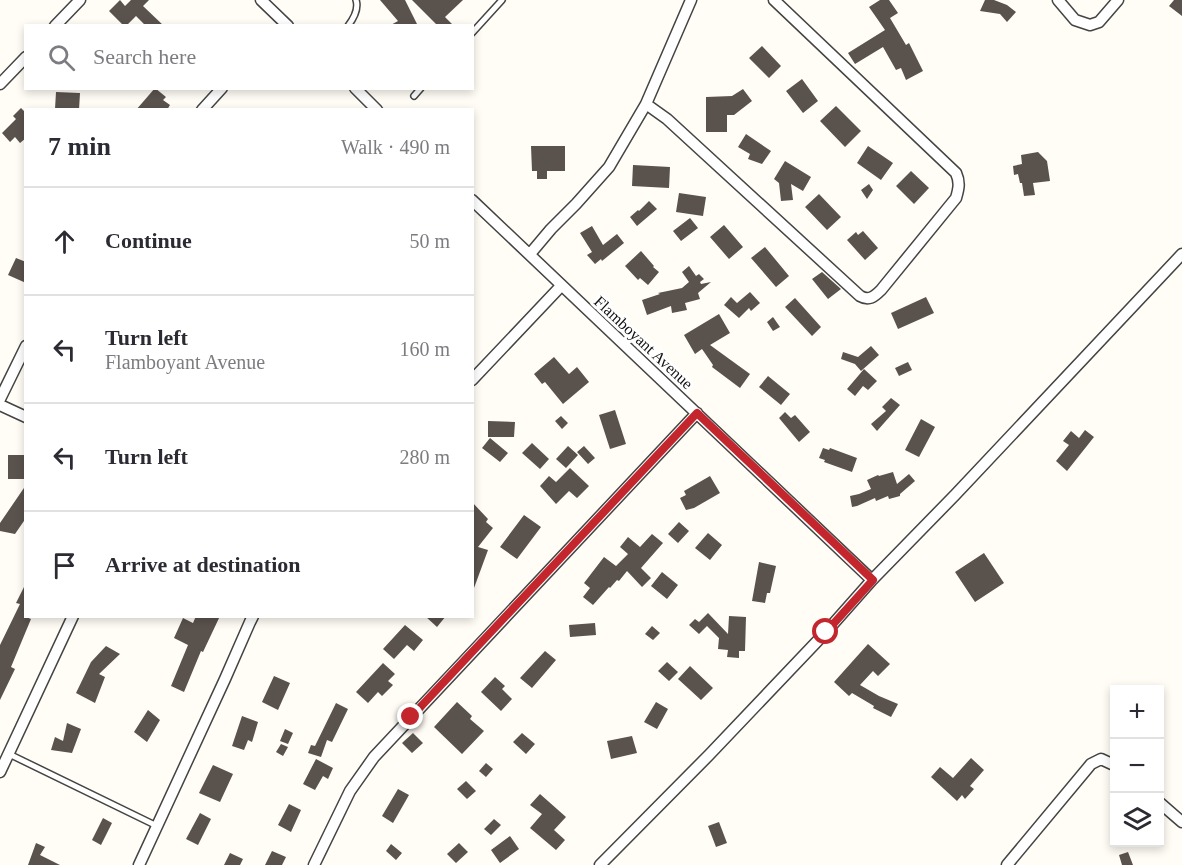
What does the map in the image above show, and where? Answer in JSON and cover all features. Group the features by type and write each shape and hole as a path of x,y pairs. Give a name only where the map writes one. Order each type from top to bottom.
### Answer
{"street":[{"path":"57,24 80,0"},
{"path":"261,0 284,24"},
{"path":"530,254 609,167 646,104 691,0"},
{"path":"646,104 667,119 860,296 865,299 872,298 956,198 959,180 956,173 774,0"},
{"path":"1059,0 1075,20 1090,26 1099,22 1118,0"},
{"path":"0,84 24,59"},
{"path":"204,108 220,90"},
{"path":"357,90 375,108"},
{"name":"Flamboyant Avenue","path":"474,202 873,580"},
{"path":"600,865 709,755 1182,254"},
{"path":"474,378 561,286"},
{"path":"0,399 24,350"},
{"path":"0,405 24,416"},
{"path":"314,865 350,791 374,757 697,413"},
{"path":"0,772 72,618"},
{"path":"139,865 252,618"},
{"path":"1007,865 1090,764 1101,759 1110,761"},
{"path":"1164,806 1182,822"}],"lane":[{"path":"349,24 358,6 356,0"},
{"path":"474,31 502,0"},
{"path":"414,96 419,90"},
{"path":"9,754 157,826"}],"building":[{"path":"120,0 125,6 131,0 149,0 143,6 162,24 144,24 136,16 128,24 122,24 109,11"},
{"path":"380,0 405,0 417,24 393,24 398,21"},
{"path":"412,0 463,0 445,17 452,24 436,24"},
{"path":"880,0 889,0 898,13 890,18 906,45 909,43 923,71 906,80 901,68 896,70 883,47 855,64 848,53 885,30 869,7"},
{"path":"985,0 994,0 1007,5 1016,12 1007,22 1000,14 980,11"},
{"path":"1174,0 1182,0 1182,16 1169,6"},
{"path":"762,46 781,66 769,78 749,58"},
{"path":"802,79 818,101 803,113 786,91"},
{"path":"743,89 752,101 734,115 727,115 727,132 706,132 706,97 732,96"},
{"path":"153,90 157,90 166,97 163,100 170,105 168,108 138,108"},
{"path":"56,92 80,93 79,108 55,108"},
{"path":"836,106 861,131 845,147 820,121"},
{"path":"21,108 24,111 24,140 20,143 15,137 10,142 2,133 16,119 13,116"},
{"path":"746,134 771,151 762,164 748,159 750,154 738,147"},
{"path":"531,146 565,146 565,171 547,171 547,179 537,179 537,171 532,171"},
{"path":"868,146 893,163 881,180 857,163"},
{"path":"1038,152 1047,161 1050,181 1033,183 1035,195 1024,196 1022,183 1020,183 1018,174 1014,175 1013,166 1022,164 1021,155"},
{"path":"785,161 811,177 803,191 791,184 793,200 781,201 779,183 774,179"},
{"path":"633,165 670,167 669,188 632,186"},
{"path":"911,171 929,188 914,204 896,186"},
{"path":"869,184 873,190 867,199 861,190"},
{"path":"679,193 706,197 703,216 676,212"},
{"path":"819,194 841,217 827,230 805,207"},
{"path":"649,201 657,209 637,226 630,217"},
{"path":"690,218 698,228 681,241 673,231"},
{"path":"724,225 743,247 729,259 710,237"},
{"path":"592,226 603,245 617,234 624,243 595,264 587,255 592,252 580,233"},
{"path":"863,231 878,248 865,260 847,240 856,232 858,235"},
{"path":"765,247 789,276 776,287 751,258"},
{"path":"641,251 659,272 648,285 640,278 638,280 625,266"},
{"path":"16,258 24,261 24,282 8,275"},
{"path":"689,266 696,276 699,274 704,279 700,282 701,284 711,282 698,293 700,299 685,303 687,310 672,313 671,306 647,315 642,300 660,294 658,293 682,288 689,282 682,272"},
{"path":"822,272 841,289 828,299 812,279"},
{"path":"750,292 760,303 751,311 749,308 739,318 724,305 731,297 737,303"},
{"path":"926,297 934,313 898,329 891,313"},
{"path":"795,298 821,327 812,336 785,307"},
{"path":"719,314 730,333 710,345 750,374 740,388 712,367 713,365 702,349 695,354 684,335"},
{"path":"773,317 780,327 773,331 767,322"},
{"path":"871,346 879,355 861,371 855,364 841,359 843,352 858,357"},
{"path":"554,357 569,374 577,367 589,382 563,404 545,382 542,384 534,374"},
{"path":"908,362 912,370 899,376 895,368"},
{"path":"864,369 877,381 868,390 863,386 855,396 847,389"},
{"path":"768,376 790,394 781,405 759,387"},
{"path":"891,398 900,405 877,431 871,424 886,411 882,407"},
{"path":"615,410 626,444 610,449 599,415"},
{"path":"785,412 791,418 795,415 810,432 799,442 779,418"},
{"path":"561,416 568,423 562,429 555,421"},
{"path":"921,419 935,427 919,457 905,450"},
{"path":"488,421 515,422 514,437 488,437"},
{"path":"1085,430 1094,437 1067,471 1056,461 1069,445 1063,441 1071,431 1079,438"},
{"path":"490,438 508,453 500,462 482,448"},
{"path":"532,443 549,459 540,469 522,453"},
{"path":"568,446 578,455 566,468 556,459"},
{"path":"584,446 595,458 588,464 577,452"},
{"path":"823,448 829,450 830,448 857,458 852,472 819,458"},
{"path":"8,455 24,455 24,479 8,479"},
{"path":"570,468 589,486 577,498 569,491 556,504 540,486 549,476 556,482"},
{"path":"893,472 897,484 909,474 915,481 900,496 889,499 888,496 876,501 875,498 852,507 850,496 871,489 867,480"},
{"path":"710,476 720,493 686,510 680,498 686,495 684,491"},
{"path":"24,488 24,521 15,534 0,531 0,523"},
{"path":"474,504 493,528 478,547 488,550 474,588"},
{"path":"524,515 541,527 517,559 500,547"},
{"path":"679,522 689,531 678,543 668,534"},
{"path":"708,533 722,545 710,560 695,548"},
{"path":"652,534 663,543 641,568 651,578 642,587 627,571 593,605 583,597 590,588 584,583 604,557 616,566 628,554 620,547 628,537 640,547"},
{"path":"984,553 1004,583 975,602 955,572"},
{"path":"759,562 776,566 770,593 767,593 765,603 752,601"},
{"path":"662,572 678,585 667,599 651,586"},
{"path":"24,587 24,618 31,619 11,667 15,669 0,700 0,645 20,604 16,603"},
{"path":"708,613 728,634 729,616 746,617 745,651 739,651 739,658 727,657 728,650 718,649 719,638 707,626 699,634 689,625 695,619 699,622"},
{"path":"183,618 193,623 195,618 219,618 203,652 201,651 184,692 171,686 188,645 174,638"},
{"path":"427,618 444,618 437,627"},
{"path":"595,623 596,635 570,637 569,625"},
{"path":"405,625 423,640 414,651 407,645 394,659 383,649"},
{"path":"652,626 660,633 653,640 645,634"},
{"path":"868,644 890,664 878,676 873,671 860,685 898,704 891,717 852,693 849,696 834,682"},
{"path":"106,646 120,654 99,674 105,677 95,703 76,693 91,662"},
{"path":"545,651 556,660 532,688 520,678"},
{"path":"667,662 678,672 669,681 658,671"},
{"path":"383,663 395,674 388,681 393,685 382,696 378,692 368,703 356,692"},
{"path":"690,666 713,688 701,700 678,679"},
{"path":"274,676 290,683 278,710 262,702"},
{"path":"495,677 505,686 502,689 512,699 501,711 481,692"},
{"path":"457,702 472,716 470,719 484,731 462,754 434,727"},
{"path":"656,702 668,709 657,729 644,722"},
{"path":"336,703 348,709 332,742 327,740 321,757 308,753 311,745 315,746"},
{"path":"148,710 160,720 147,742 134,732"},
{"path":"242,716 258,722 252,742 248,740 244,750 232,746"},
{"path":"67,723 81,729 72,753 51,750 55,737 63,741"},
{"path":"285,729 293,733 288,744 280,741"},
{"path":"413,733 423,743 412,753 402,743"},
{"path":"522,733 535,744 526,754 513,742"},
{"path":"632,736 637,753 611,759 607,741"},
{"path":"281,744 288,747 283,756 276,752"},
{"path":"971,758 984,770 970,786 974,789 965,799 962,795 957,801 931,777 940,767 953,778"},
{"path":"316,759 333,768 328,779 323,776 315,790 303,784"},
{"path":"486,763 493,769 486,777 479,771"},
{"path":"213,765 233,774 220,802 199,793"},
{"path":"466,781 476,791 467,799 457,789"},
{"path":"398,789 409,795 393,823 382,816"},
{"path":"540,794 566,817 554,830 565,840 556,850 530,828 542,814 530,805"},
{"path":"289,804 301,810 291,832 278,825"},
{"path":"200,813 211,819 198,845 186,839"},
{"path":"103,818 112,823 101,845 92,840"},
{"path":"494,819 501,825 491,835 484,829"},
{"path":"719,822 727,843 716,847 708,826"},
{"path":"510,836 519,849 500,863 491,850"},
{"path":"36,843 45,847 40,855 60,865 28,865"},
{"path":"459,843 468,852 456,863 447,854"},
{"path":"391,844 402,853 396,860 386,851"},
{"path":"272,851 286,857 282,865 265,865"},
{"path":"1128,852 1133,865 1122,865 1119,855"},
{"path":"230,853 243,859 240,865 224,865"}],"route":[{"path":"411,717 697,413 873,580 826,632"}]}
